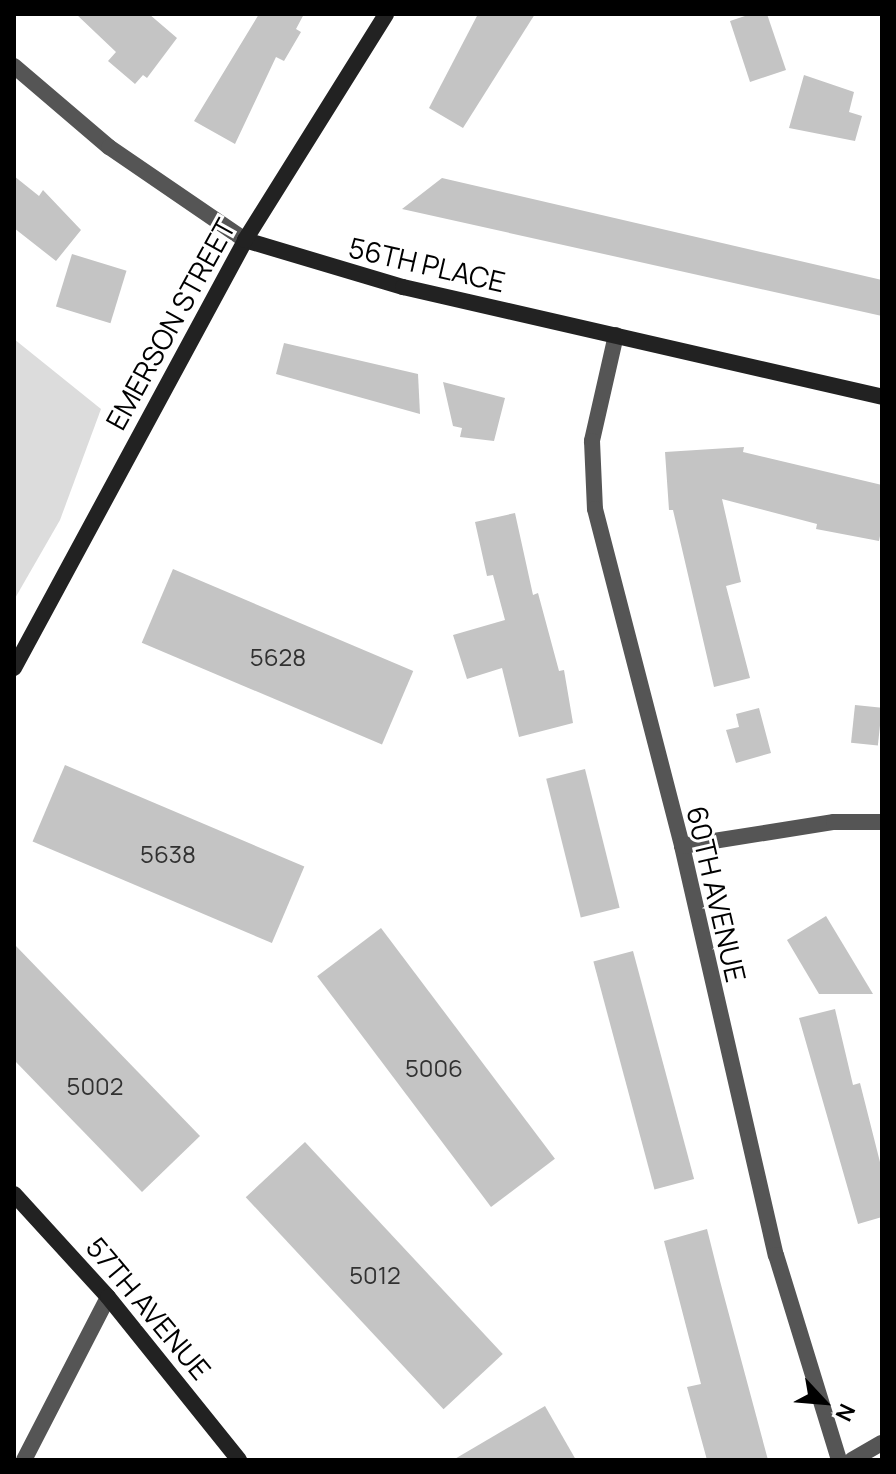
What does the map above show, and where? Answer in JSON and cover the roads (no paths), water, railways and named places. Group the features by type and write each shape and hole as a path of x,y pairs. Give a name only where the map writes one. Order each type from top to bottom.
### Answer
{"street":[{"name":"EMERSON STREET","path":"14,668 245,240 386,14"},
{"name":"56TH PLACE","path":"14,66 109,147 245,240 403,287 882,397"},
{"name":"60TH AVENUE","path":"616,335 592,441 595,509 682,846 776,1255 839,1460"},
{"path":"682,846 834,822 882,822"},
{"name":"57TH AVENUE","path":"14,1194 108,1297 239,1460"},
{"path":"24,1460 108,1297"},
{"path":"852,1460 882,1443"}]}
